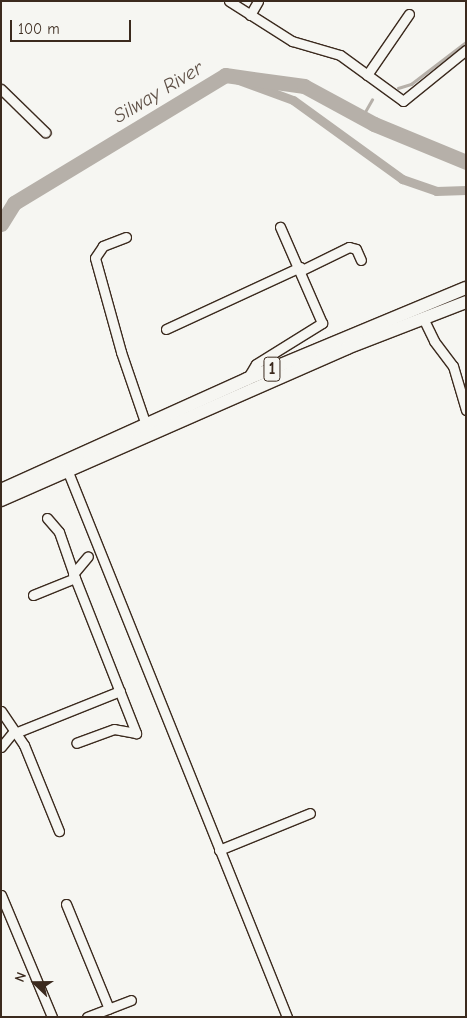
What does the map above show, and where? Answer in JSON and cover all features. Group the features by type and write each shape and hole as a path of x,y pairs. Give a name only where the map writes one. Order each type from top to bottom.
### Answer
{"highway":[{"name":"1","path":"1,500 65,464 146,425 247,379 466,288"},
{"name":"1","path":"1,490 466,302"}],"street":[{"path":"229,1 271,30 304,46 340,55 406,102 466,50"},
{"path":"250,14 258,1"},
{"path":"367,75 409,14"},
{"path":"1,89 45,132"},
{"path":"247,379 256,364 322,323 301,268 280,227"},
{"path":"126,238 102,246 95,258 120,352 146,425"},
{"path":"166,329 349,247 356,249 361,260"},
{"path":"423,318 434,341 453,366 466,410"},
{"path":"65,464 287,1017"},
{"path":"47,518 59,532 74,576 138,736 114,729 76,743"},
{"path":"33,596 74,576 88,556"},
{"path":"1,747 14,732 120,691"},
{"path":"1,710 35,768 58,831"},
{"path":"219,850 310,813"},
{"path":"1,894 52,1017"},
{"path":"66,904 109,1009"},
{"path":"87,1017 131,1000"}],"waterway":[{"path":"398,88 411,84 466,42"},
{"path":"225,75 293,100 402,179 436,191 466,190"},
{"name":"Silway River","path":"1,224 14,203 225,75 304,86 374,124 466,162"},
{"path":"362,117 372,100"}]}
